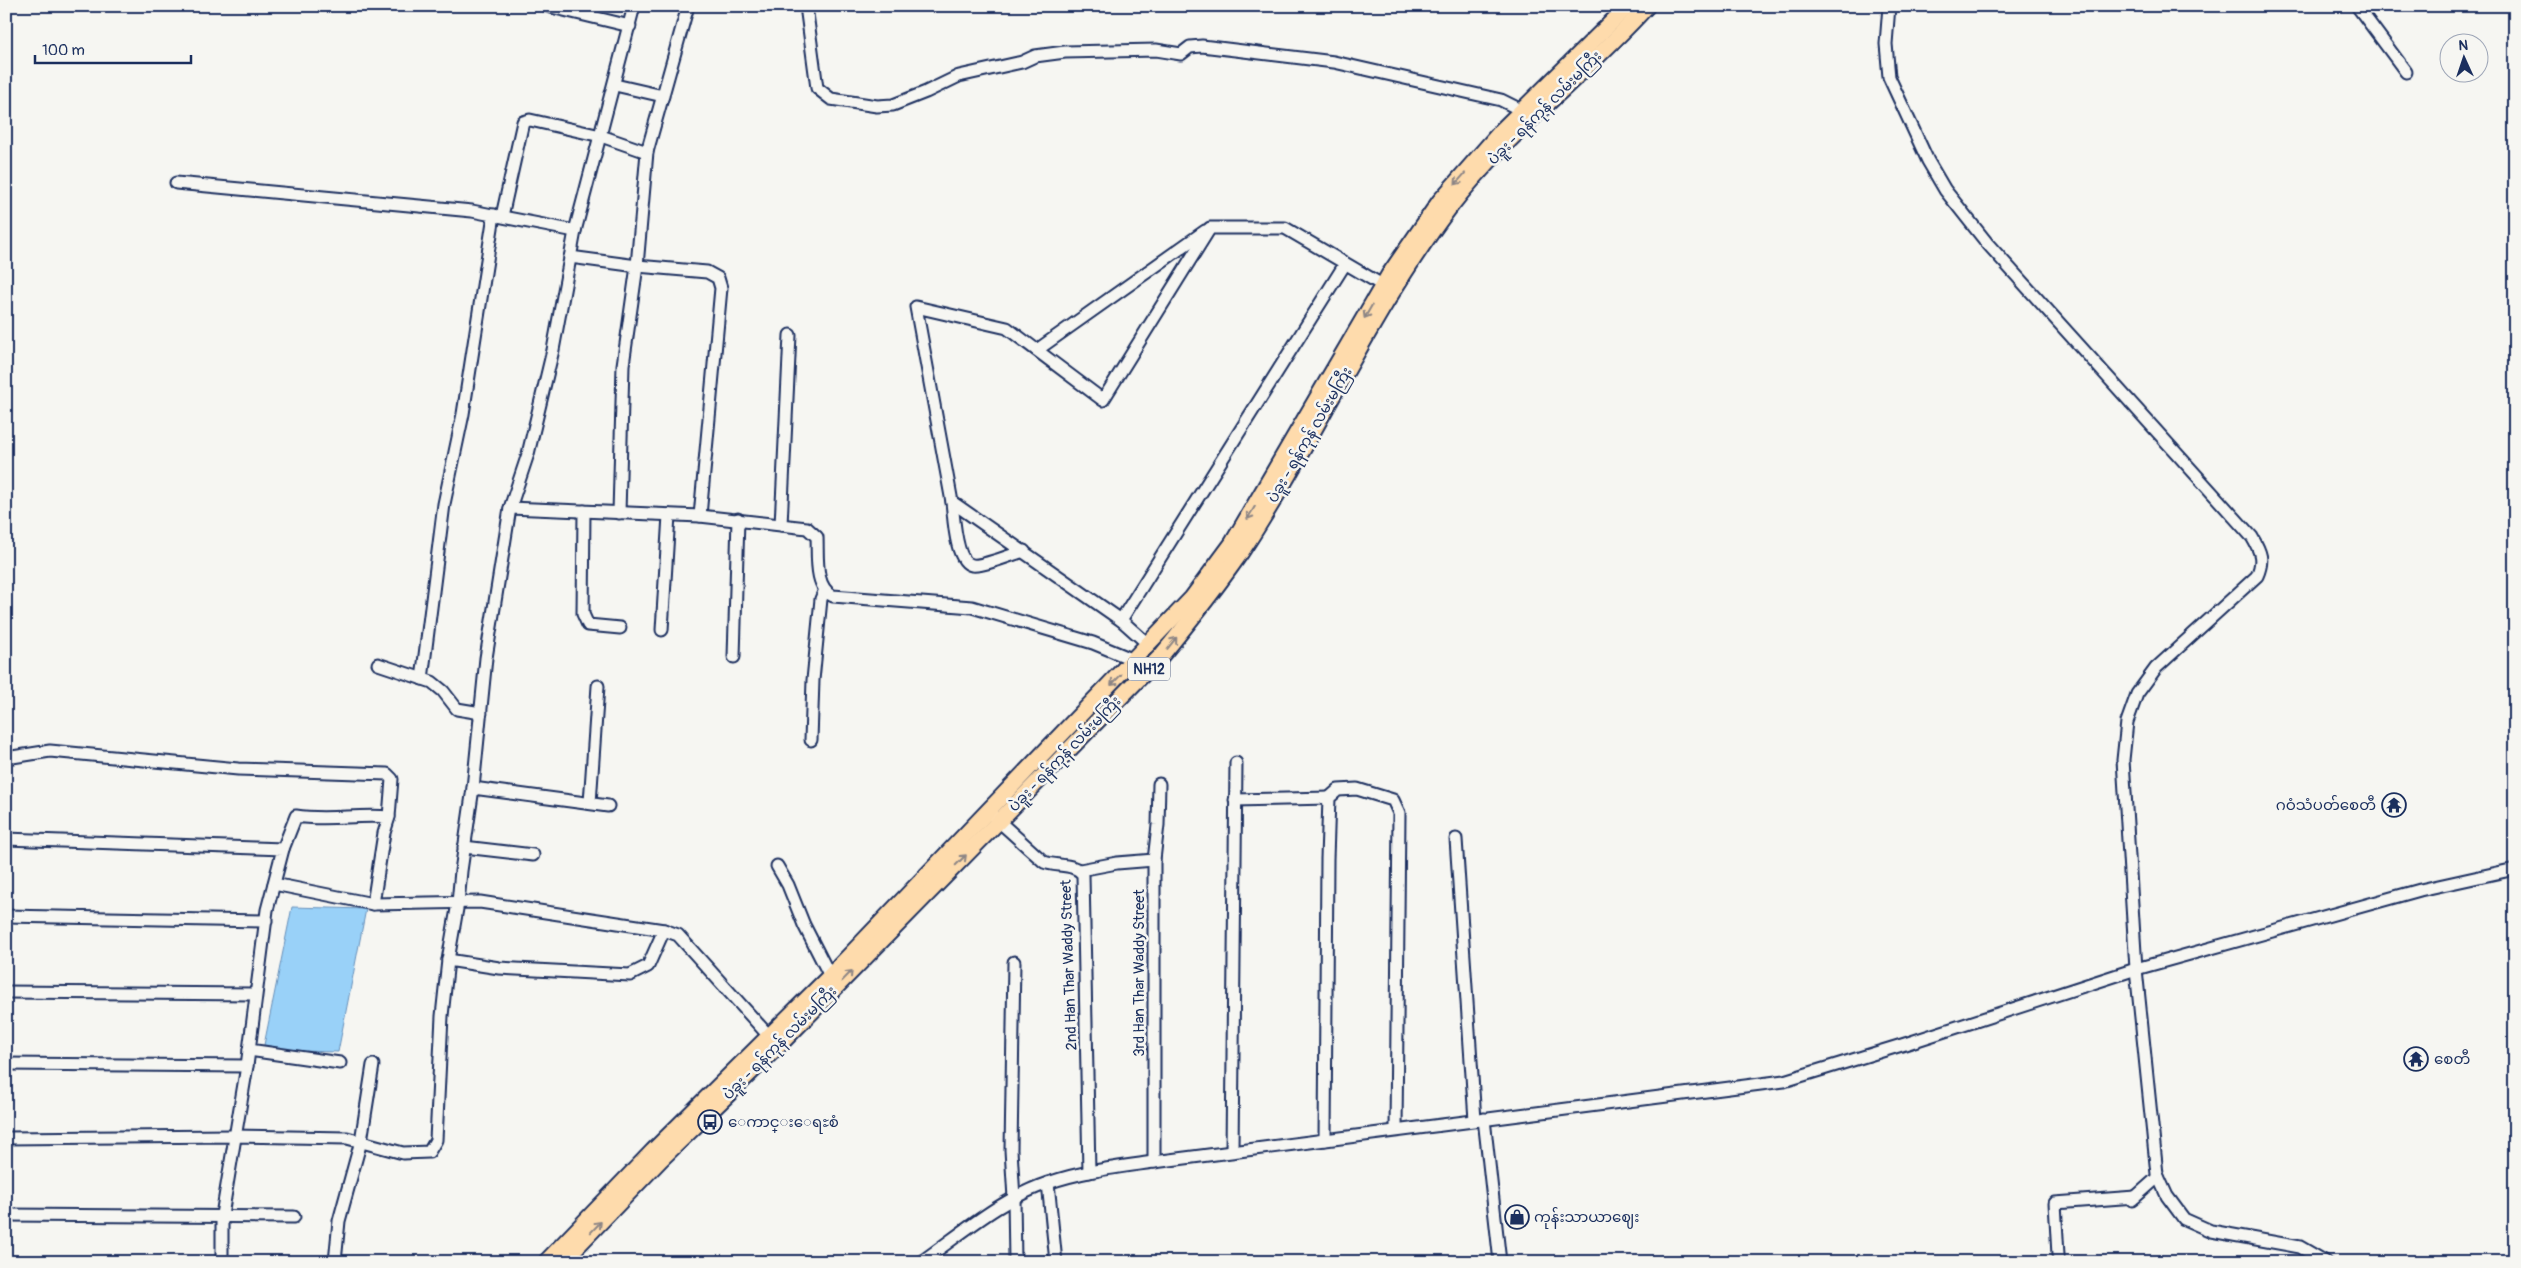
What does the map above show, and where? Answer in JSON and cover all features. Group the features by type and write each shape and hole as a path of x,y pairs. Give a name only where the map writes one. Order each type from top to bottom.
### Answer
{"highway":[{"name":"ပဲခူး - ရန်ကုန် လမ်းမကြီး","path":"562,1262 661,1159 780,1044 1148,670 1202,607 1241,551 1440,200 1521,110 1631,9"},
{"name":"ပဲခူး - ရန်ကုန် လမ်းမကြီး","path":"546,1262 653,1151 830,976 1192,598 1232,544 1388,289 1450,208 1512,136 1631,9"}],"street":[{"path":"547,6 630,26"},
{"path":"6,1138 81,1139 234,1136 347,1138 403,1153 429,1152 436,1140 442,1016 448,960 458,903 473,788 486,658 510,508 528,454 553,350 575,231 634,6"},
{"path":"620,512 623,365 637,266 647,152 688,6"},
{"path":"806,6 817,88 831,99 877,106 902,102 959,76 1022,62 1035,56 1065,52 1156,50 1181,54 1190,47 1202,46 1361,67 1501,100 1521,110"},
{"path":"1889,6 1886,44 1889,77 1928,161 1945,190 1987,243 2245,530 2260,550 2262,563 2257,576 2156,668 2137,694 2127,722 2124,760 2136,969 2158,1177 2167,1196 2184,1219 2210,1231 2300,1247 2326,1262"},
{"path":"2357,6 2406,72"},
{"path":"614,85 663,96"},
{"path":"422,679 444,504 463,414 498,216 523,122 530,120 601,136 647,152"},
{"path":"176,183 472,211 575,231"},
{"path":"1037,350 1210,228 1285,228 1388,289"},
{"path":"1024,551 973,566 964,562 960,554 916,307 1007,328 1103,400 1210,228"},
{"path":"570,257 637,266 707,272 718,278 721,288 700,516"},
{"path":"1121,620 1345,264"},
{"path":"781,525 790,335"},
{"path":"952,502 1121,620 1149,645"},
{"path":"510,508 700,516 807,528 817,537 820,585 824,592 833,596 972,608 1093,643 1134,660 1148,670"},
{"path":"584,511 583,614 588,625 620,628"},
{"path":"662,630 669,515"},
{"path":"734,656 738,520"},
{"path":"811,740 813,680 821,599 824,592"},
{"path":"378,664 432,682 443,691 457,709 481,713"},
{"path":"590,803 598,686"},
{"path":"6,758 50,751 238,769 387,774 392,778 389,817 384,833 372,904"},
{"path":"1232,1151 1236,763"},
{"name":"3rd Han Thar Waddy Street","path":"1154,1162 1154,860 1158,825 1159,784"},
{"path":"473,788 608,806"},
{"path":"1235,800 1329,798 1338,790 1357,790 1392,800 1399,813 1396,1130"},
{"path":"1325,1140 1326,868 1329,798"},
{"name":"2nd Han Thar Waddy Street","path":"988,811 1044,862 1080,870 1084,876 1089,1172"},
{"path":"222,1262 222,1215 247,1066 266,921 283,849 296,816 320,820 366,815 389,817"},
{"path":"6,839 283,849"},
{"path":"1456,840 1480,1119 1500,1262"},
{"path":"464,847 533,856"},
{"path":"1080,870 1117,863 1154,860"},
{"path":"777,866 788,885 807,934 830,976"},
{"path":"921,1262 1014,1198 1048,1183 1089,1172 1232,1151 1784,1081 2136,969 2420,890 2515,869"},
{"path":"274,884 372,904 480,902 664,930 678,935 769,1036"},
{"path":"6,916 266,921"},
{"path":"448,960 500,968 630,975 648,966 664,930"},
{"path":"1014,962 1010,1150 1014,1198 1015,1262"},
{"path":"6,992 255,994"},
{"path":"249,1050 340,1063"},
{"path":"6,1064 247,1066"},
{"path":"335,1262 339,1221 361,1141 373,1065"},
{"path":"2058,1255 2055,1203 2133,1199 2158,1177"},
{"path":"1048,1183 1056,1262"},
{"path":"6,1215 294,1217"}],"water":[{"path":"292,907 366,909 338,1052 263,1050"}],"place":[{"name":"ဂဝံသံပတ်စေတီ","path":"2394,805"},
{"name":"စေတီ","path":"2416,1059"},
{"name":"ေကာင္းေရႊစံ","path":"710,1122"},
{"name":"ကုန်းသာယာဈေး","path":"1517,1217"}]}
